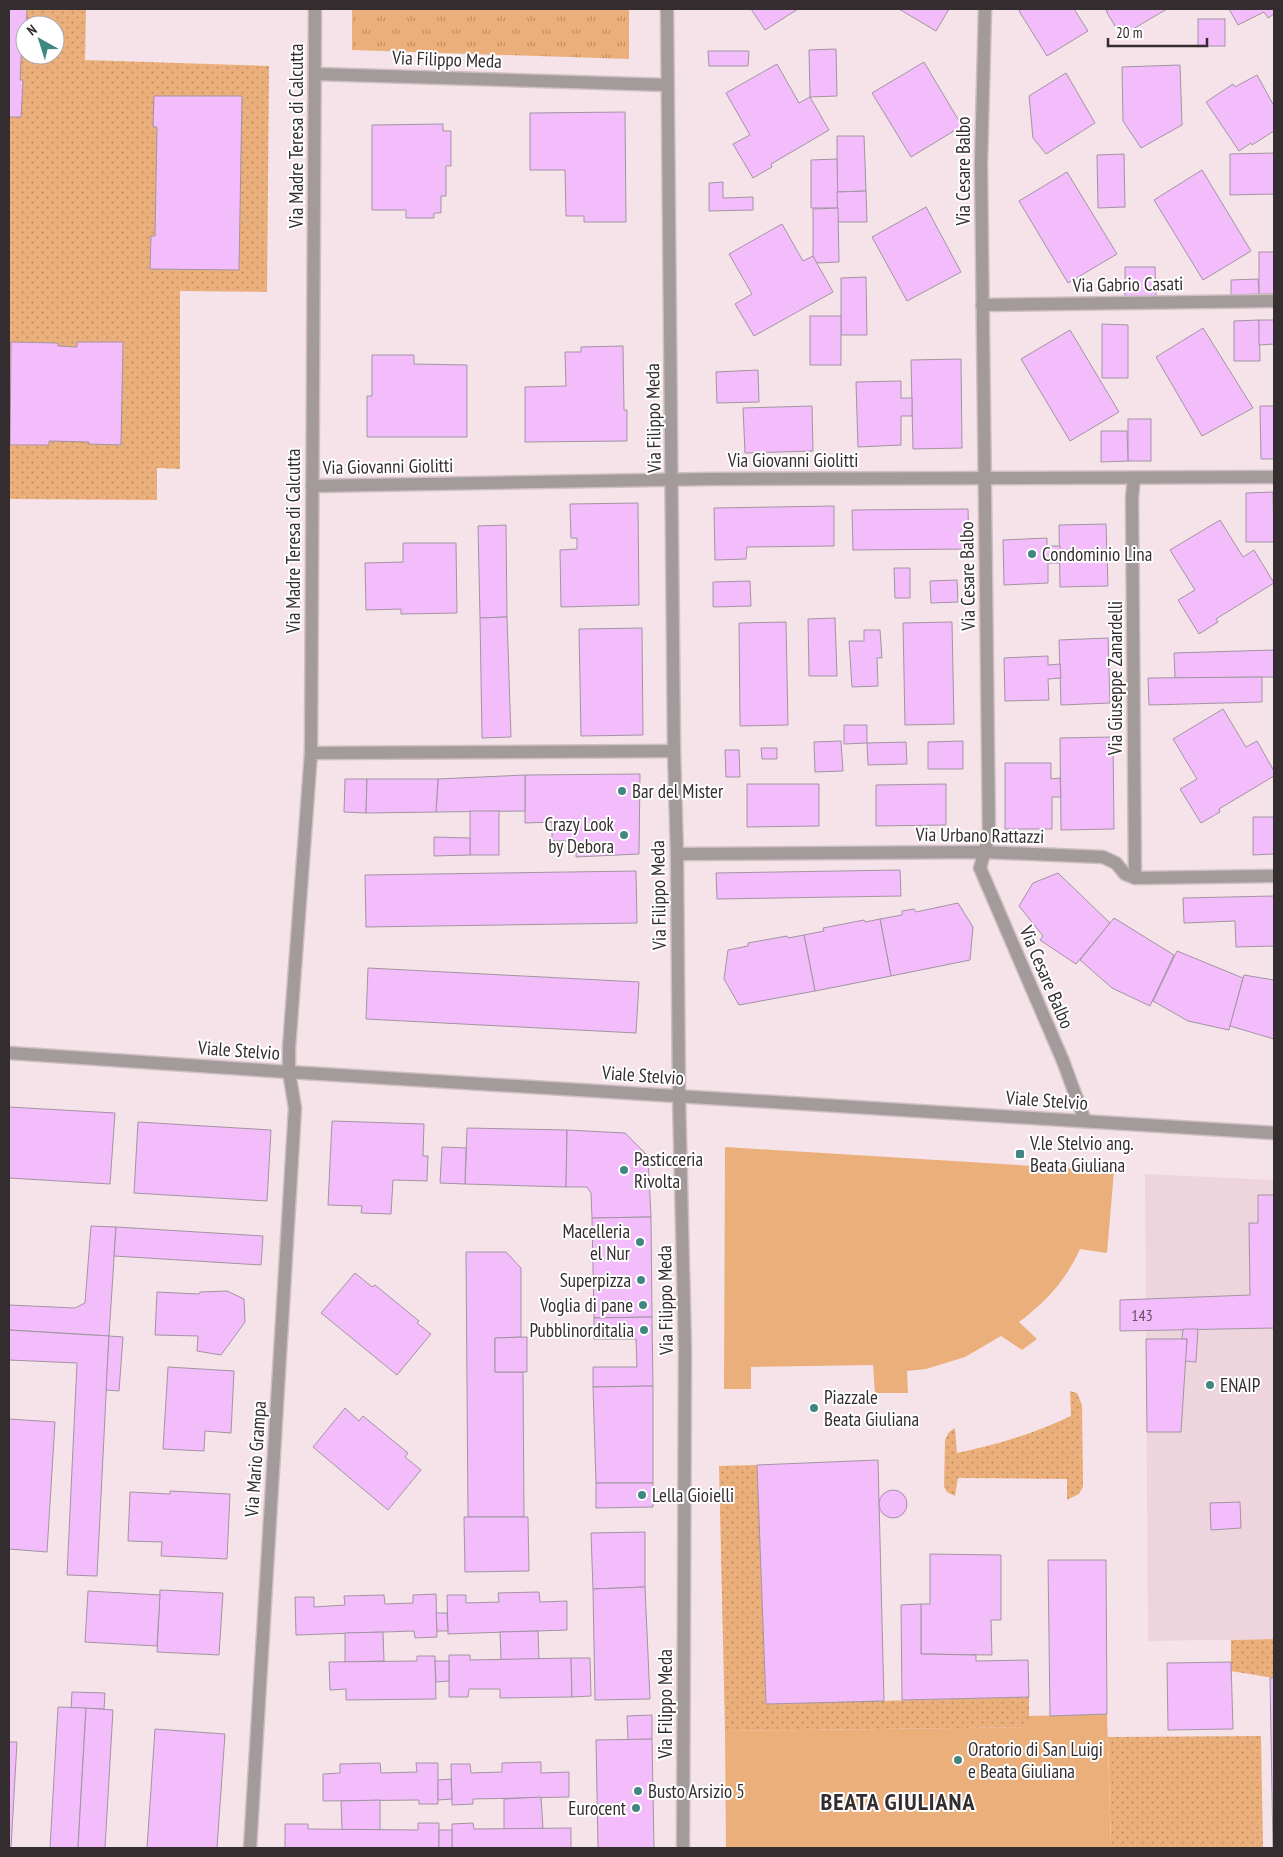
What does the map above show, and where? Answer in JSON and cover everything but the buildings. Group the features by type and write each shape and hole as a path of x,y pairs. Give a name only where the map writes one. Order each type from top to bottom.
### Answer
{"street":[{"name":"Via Madre Teresa di Calcutta","path":"289,1072 289,1048 311,753 315,9"},
{"name":"Via Filippo Meda","path":"667,9 674,751 685,1351 683,1848"},
{"name":"Via Cesare Balbo","path":"985,9 981,164 989,836 980,868 1063,1062 1085,1121"},
{"name":"Via Filippo Meda","path":"316,74 667,84"},
{"name":"Via Gabrio Casati","path":"982,305 1274,301"},
{"name":"Via Giovanni Giolitti","path":"312,486 672,480 1274,477"},
{"name":"Via Giuseppe Zanardelli","path":"1134,478 1132,507 1135,878"},
{"path":"311,753 674,751"},
{"name":"Via Urbano Rattazzi","path":"677,854 984,852 1103,857 1116,863 1125,874 1135,878"},
{"path":"1135,878 1274,876"},
{"name":"Viale Stelvio","path":"9,1053 1274,1133"},
{"name":"Via Mario Grampa","path":"250,1848 295,1108 289,1072"}],"shaded area":[{"name":"ENAIP","path":"1145,1174 1274,1180 1274,1639 1148,1641"}],"green space":[{"path":"9,9 86,9 85,60 269,66 267,292 180,291 180,469 157,468 157,500 9,499"},
{"path":"352,9 629,9 629,59 352,50"},
{"path":"725,1147 1114,1171 1107,1253 1080,1249 1068,1271 1054,1290 1038,1307 1019,1322 1037,1339 1022,1350 1001,1336 965,1357 926,1369 907,1371 908,1393 875,1393 873,1365 751,1367 751,1389 724,1389"},
{"path":"1070,1391 1077,1393 1082,1405 1083,1487 1079,1494 1067,1500 1067,1479 958,1478 955,1496 947,1492 944,1487 945,1440 949,1432 955,1428 957,1453 1016,1438 1071,1416"},
{"path":"757,1465 766,1704 1029,1697 1029,1727 725,1731 719,1466"},
{"path":"1274,1639 1274,1678 1231,1671 1231,1640"},
{"path":"1107,1714 1111,1848 726,1848 725,1731 1028,1727 1029,1716"},
{"path":"1261,1736 1263,1848 1111,1848 1108,1737"}],"place":[{"name":"Condominio Lina","path":"1032,554"},
{"name":"Bar del Mister","path":"622,791"},
{"name":"Crazy Look by Debora","path":"624,835"},
{"name":"V.le Stelvio ang. Beata Giuliana","path":"1020,1154"},
{"name":"Pasticceria Rivolta","path":"624,1170"},
{"name":"Macelleria el Nur","path":"640,1242"},
{"name":"Superpizza","path":"641,1280"},
{"name":"Voglia di pane","path":"643,1305"},
{"name":"Pubblinorditalia","path":"644,1330"},
{"name":"ENAIP","path":"1210,1385"},
{"name":"Piazzale Beata Giuliana","path":"814,1408"},
{"name":"Lella Gioielli","path":"642,1495"},
{"name":"Oratorio di San Luigi e Beata Giuliana","path":"958,1760"},
{"name":"Busto Arsizio 5","path":"638,1791"},
{"name":"Eurocent","path":"636,1808"}],"district":[{"name":"BEATA GIULIANA","path":"898,1802"}]}
